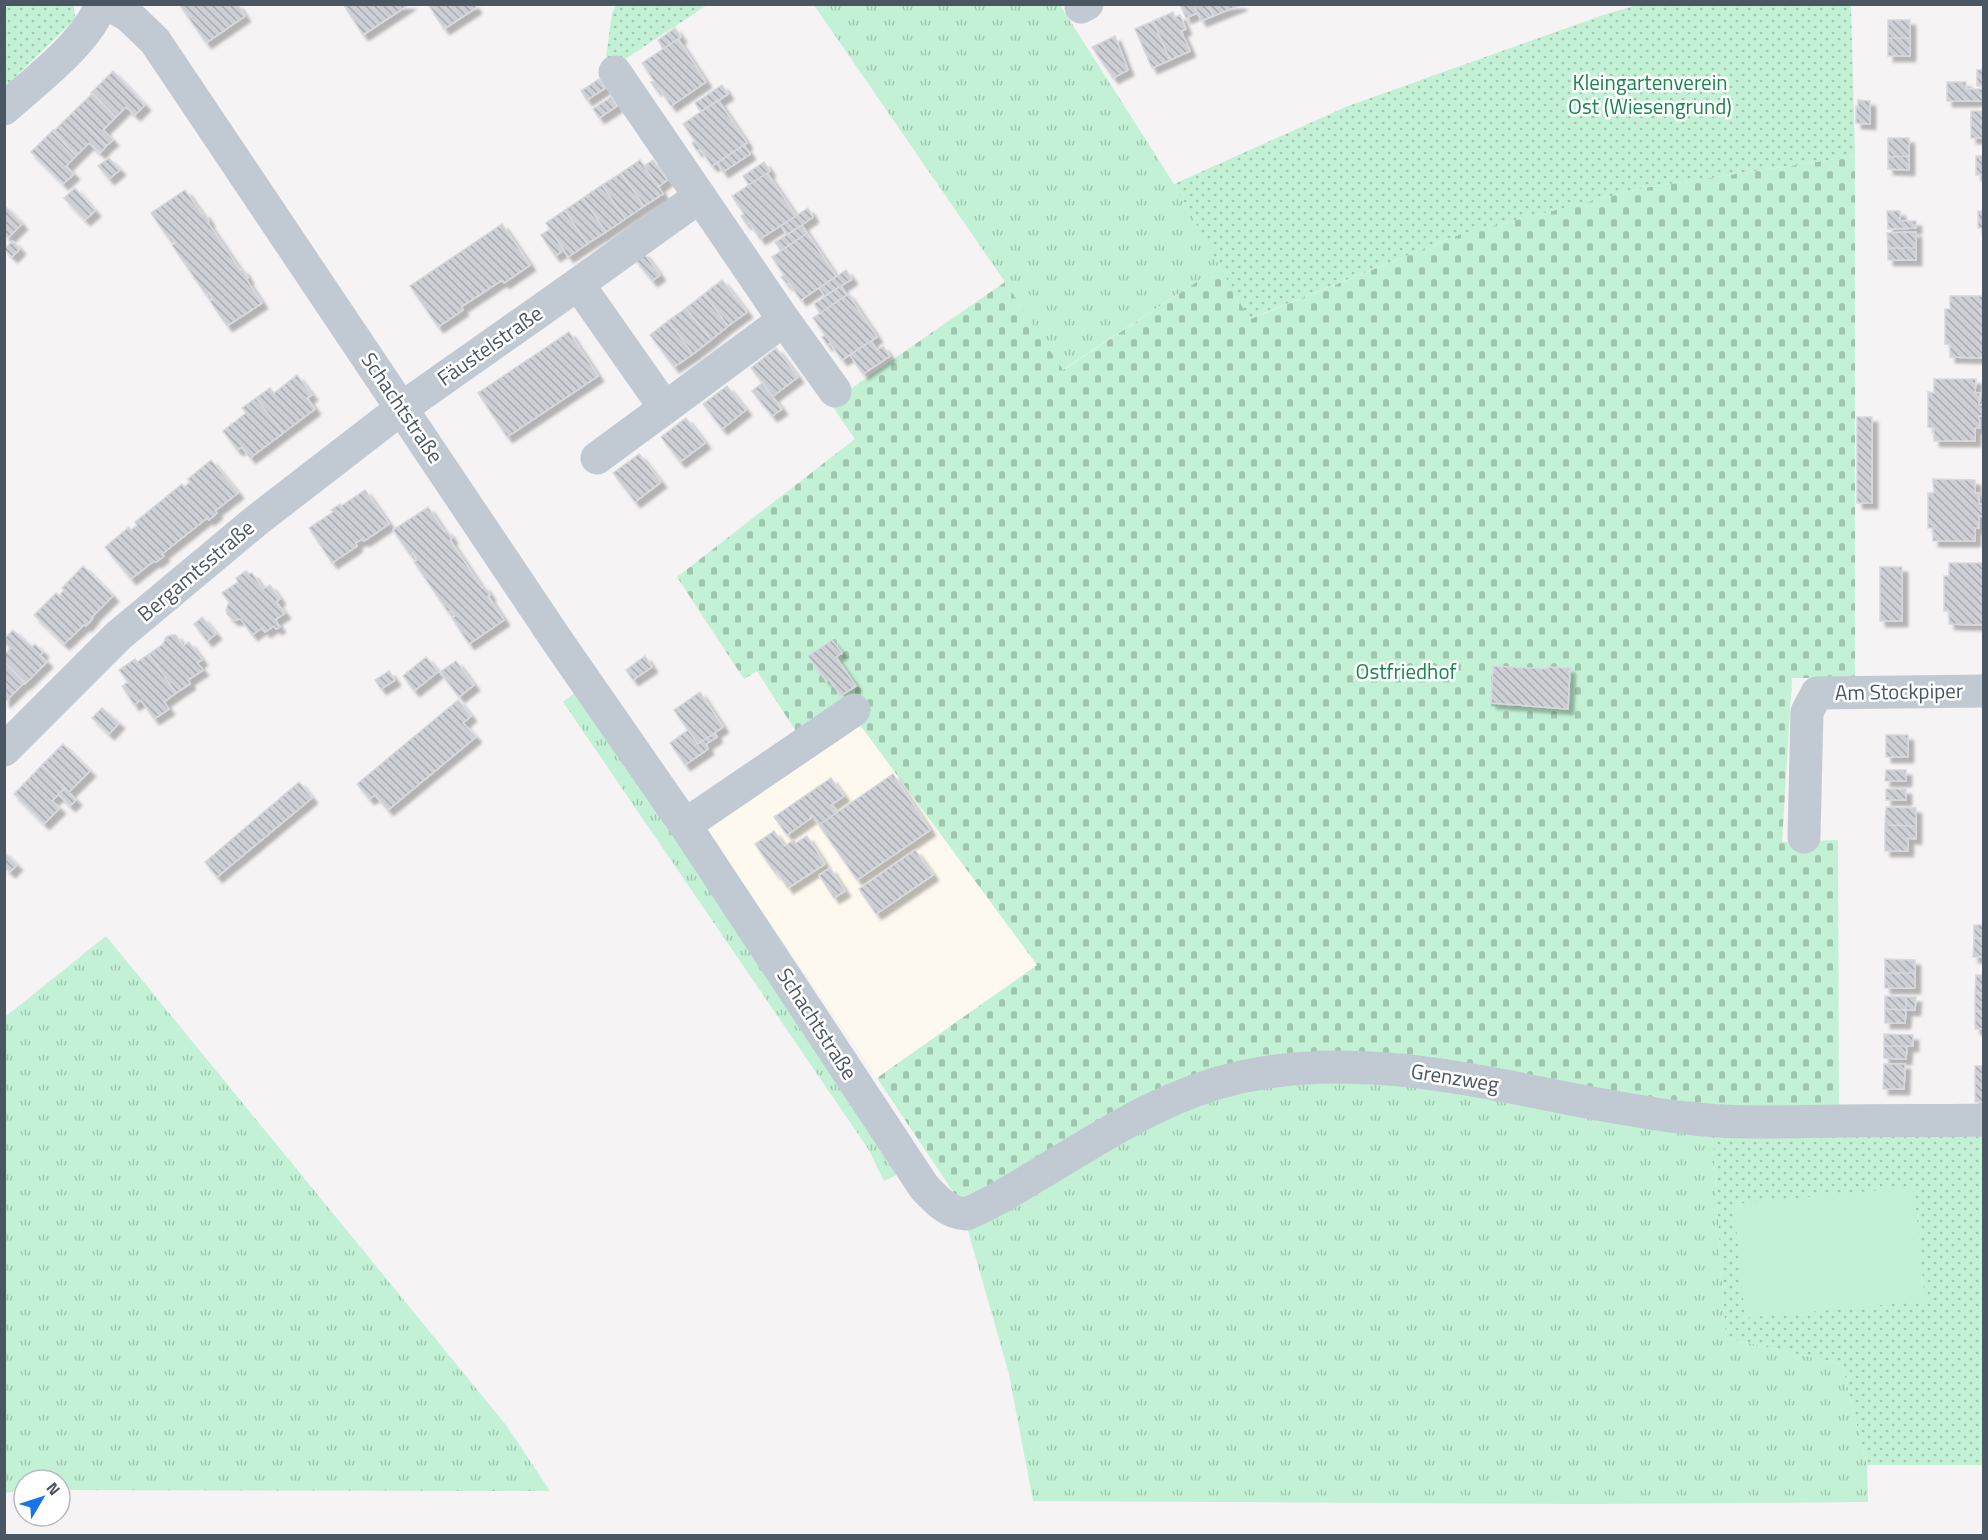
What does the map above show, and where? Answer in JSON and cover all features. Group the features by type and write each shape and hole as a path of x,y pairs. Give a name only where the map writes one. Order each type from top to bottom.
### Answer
{"street":[{"path":"4,109 84,35 96,19 101,4"},
{"name":"Schachtstraße","path":"108,4 129,16 155,41 556,639 685,825 924,1187 941,1204 958,1213"},
{"path":"615,72 699,197 835,391"},
{"name":"Fäustelstraße","path":"402,408 699,197"},
{"path":"578,284 664,408"},
{"path":"597,458 784,320"},
{"name":"Bergamtsstraße","path":"4,750 118,636 257,520 402,408"},
{"name":"Am Stockpiper","path":"1804,837 1807,712 1816,693 1983,691"},
{"path":"685,825 854,710"},
{"name":"Grenzweg","path":"958,1213 966,1214 975,1210 1132,1118 1172,1098 1239,1078 1303,1067 1345,1066 1427,1072 1636,1112 1690,1119 1747,1122 1983,1120"}],"shaded area":[{"path":"855,718 1038,966 877,1078 702,823"}],"green space":[{"name":"Kleingartenverein Ost (Wiesengrund)","path":"1641,4 1851,5 1855,156 1643,188 1461,234 1249,319 1174,184 1348,106 1603,15"},
{"path":"5,5 74,5 75,19 5,87"},
{"path":"616,5 707,5 604,73 612,13"},
{"path":"814,5 1060,5 1174,184 1221,266 1062,370 1005,282"},
{"name":"Ostfriedhof","path":"1855,156 1855,678 1792,678 1782,842 1838,840 1839,1112 1748,1114 1300,1057 970,1200 956,1196 877,1078 1037,965 855,718 799,736 757,671 744,679 677,577 855,439 830,403 1005,282 1063,370 1221,266 1250,319 1461,234 1643,188"},
{"path":"577,691 900,1173 884,1181 869,1150 563,702"},
{"path":"106,936 506,1425 550,1491 72,1490 72,1468 12,1468 12,1492 5,1493 5,1017"},
{"path":"1345,1076 1712,1127 1726,1338 1842,1364 1867,1465 1868,1502 1588,1504 1033,1501 1009,1374 967,1227 1209,1096"},
{"path":"1712,1127 1983,1132 1983,1465 1867,1465 1842,1364 1726,1338"},
{"path":"1914,1187 1925,1301 1745,1318 1734,1204"}],"building":[{"path":"179,4 237,4 245,16 206,43"},
{"path":"343,4 410,4 363,35"},
{"path":"428,4 474,4 476,8 444,29"},
{"path":"1180,4 1194,4 1197,13 1186,18"},
{"path":"1194,4 1208,4 1213,16 1201,21"},
{"path":"1208,4 1241,4 1241,5 1213,16"},
{"path":"1173,12 1175,17 1180,15 1186,29 1181,31 1190,51 1170,60 1153,21"},
{"path":"1888,20 1910,20 1910,38 1888,38"},
{"path":"1153,21 1170,60 1152,68 1135,29"},
{"path":"675,28 681,37 663,49 658,40"},
{"path":"1115,36 1128,70 1113,78 1092,47"},
{"path":"1888,38 1910,38 1910,56 1888,56"},
{"path":"678,39 706,82 671,106 659,88 656,90 651,82 654,81 642,63"},
{"path":"1984,69 1984,86 1977,86 1977,70"},
{"path":"113,71 145,105 135,115 126,107 116,117 91,93"},
{"path":"599,79 605,88 587,100 581,91"},
{"path":"1947,82 1966,82 1966,89 1984,89 1984,101 1947,101"},
{"path":"722,85 728,94 701,112 695,103"},
{"path":"93,93 116,117 103,130 113,140 106,146 73,112"},
{"path":"611,97 617,106 599,118 593,109"},
{"path":"718,100 747,143 712,166 700,149 697,151 692,143 695,141 683,124"},
{"path":"1858,100 1870,101 1870,124 1856,123"},
{"path":"1971,111 1984,111 1984,138 1971,138"},
{"path":"73,112 106,146 100,153 89,143 76,156 53,132"},
{"path":"53,130 76,156 66,166 74,174 63,184 31,152"},
{"path":"1888,138 1909,138 1909,156 1888,157"},
{"path":"744,145 750,154 723,172 717,163"},
{"path":"1909,156 1909,170 1888,169 1888,157"},
{"path":"1976,156 1984,156 1984,175 1976,175"},
{"path":"109,158 120,170 109,179 98,166"},
{"path":"640,160 663,194 644,206 621,173"},
{"path":"653,160 667,180 658,187 644,166"},
{"path":"764,162 770,171 749,185 743,176"},
{"path":"621,173 644,206 625,219 602,185"},
{"path":"767,173 796,216 760,239 749,222 746,224 741,216 744,214 732,196"},
{"path":"602,185 625,219 606,232 583,198"},
{"path":"75,188 95,211 85,220 64,198"},
{"path":"185,190 202,214 204,213 208,223 240,270 242,269 262,303 227,326 210,301 213,299 209,293 206,295 172,245 175,243 171,236 168,238 151,213"},
{"path":"583,198 606,232 587,244 565,210"},
{"path":"4,205 22,224 8,238 4,234"},
{"path":"808,208 813,217 787,235 781,226"},
{"path":"565,210 587,244 568,257 546,223"},
{"path":"1887,211 1900,211 1900,221 1916,221 1916,228 1888,229"},
{"path":"1978,211 1984,211 1984,228 1978,228"},
{"path":"502,224 530,265 504,283 502,280 461,307 463,310 438,327 410,286"},
{"path":"802,225 807,233 781,251 775,242"},
{"path":"550,229 564,250 555,256 541,235"},
{"path":"1916,232 1916,248 1888,248 1887,233"},
{"path":"807,233 836,276 801,300 789,283 787,284 781,277 784,275 772,257"},
{"path":"13,241 20,249 12,257 4,249"},
{"path":"1888,248 1916,248 1916,260 1888,260"},
{"path":"643,252 660,275 652,281 634,258"},
{"path":"846,270 852,279 825,296 819,288"},
{"path":"722,280 747,312 728,326 704,294"},
{"path":"841,286 847,295 820,313 814,304"},
{"path":"704,294 728,326 711,340 686,308"},
{"path":"848,294 877,337 842,360 830,343 827,345 822,337 825,335 813,318"},
{"path":"1950,296 1984,296 1984,358 1950,357 1950,344 1945,344 1945,309 1950,309"},
{"path":"686,308 711,340 693,354 668,321"},
{"path":"668,321 693,354 674,367 650,335"},
{"path":"569,332 598,376 507,437 478,393"},
{"path":"871,341 877,350 883,346 890,356 863,374 850,355"},
{"path":"776,348 798,377 773,396 751,368"},
{"path":"297,375 312,395 307,398 315,409 283,433 256,398 270,388 274,393"},
{"path":"1934,379 1976,379 1975,393 1980,393 1979,405 1984,405 1984,416 1979,416 1980,428 1975,428 1975,441 1934,441 1934,428 1928,427 1928,392 1934,393"},
{"path":"762,383 782,409 772,416 752,391"},
{"path":"727,386 746,410 722,429 703,404"},
{"path":"256,398 283,433 250,458 242,447 237,450 223,431 246,413 242,408"},
{"path":"1857,417 1872,417 1872,503 1857,503"},
{"path":"686,418 705,443 680,462 661,437"},
{"path":"639,454 661,482 635,502 613,473"},
{"path":"211,460 238,493 215,511 217,513 209,520 207,518 162,554 164,556 131,579 105,547 129,527 131,530 137,525 135,522 182,484 184,487 190,482 188,479"},
{"path":"1933,479 1975,480 1975,493 1979,493 1979,504 1984,505 1984,516 1979,516 1979,528 1975,528 1975,541 1933,541 1933,528 1928,528 1928,493 1934,493"},
{"path":"365,490 389,524 364,541 362,539 355,543 357,546 332,563 309,528 333,512 331,510"},
{"path":"428,507 444,531 446,530 452,538 450,540 482,588 484,586 504,620 469,644 452,618 455,616 451,610 448,612 414,562 417,560 413,553 410,555 393,530"},
{"path":"1949,563 1984,563 1984,625 1949,624 1949,611 1944,611 1944,576 1949,576"},
{"path":"83,566 113,596 86,626 85,624 64,644 34,615 56,593 59,596 64,590 62,588"},
{"path":"1880,567 1902,567 1902,621 1880,621"},
{"path":"246,571 249,574 252,573 263,589 270,585 280,599 276,602 285,613 275,620 280,627 276,629 274,626 265,632 262,628 252,635 241,619 233,620 227,614 229,602 222,593 238,582 236,578"},
{"path":"202,617 216,634 207,641 194,624"},
{"path":"13,630 32,647 35,644 43,652 40,655 47,662 25,684 4,661 4,655 11,648 4,642 4,639"},
{"path":"171,635 176,635 183,646 189,642 202,660 197,663 203,670 188,680 190,684 176,693 149,654"},
{"path":"832,640 842,653 836,657 856,686 842,695 845,702 829,679 826,681 808,656"},
{"path":"149,654 176,693 164,702 169,709 154,719 141,700 134,705 122,686 128,682 119,670 135,659 137,662"},
{"path":"645,656 652,667 633,680 626,670"},
{"path":"426,657 438,672 414,691 403,676"},
{"path":"4,661 25,682 5,702 4,701"},
{"path":"456,661 474,685 459,697 440,672"},
{"path":"1493,666 1570,668 1568,709 1491,703"},
{"path":"389,671 395,680 381,689 375,680"},
{"path":"700,692 723,727 698,744 674,710"},
{"path":"458,700 471,716 463,723 476,737 388,810 375,795 369,799 357,784"},
{"path":"102,708 119,723 109,734 92,718"},
{"path":"688,730 698,744 715,733 717,737 706,744 708,749 685,765 670,743"},
{"path":"1886,735 1908,735 1908,757 1886,757"},
{"path":"63,744 90,771 69,792 42,765"},
{"path":"42,765 65,788 52,801 60,808 44,824 14,794"},
{"path":"1886,770 1906,770 1906,781 1885,781"},
{"path":"893,774 930,830 857,880 819,825"},
{"path":"831,778 844,796 831,805 837,810 834,811 836,813 819,825 812,815 787,835 774,817"},
{"path":"299,782 312,798 217,877 205,862"},
{"path":"65,788 76,800 70,806 58,794"},
{"path":"1886,789 1906,789 1906,800 1886,800"},
{"path":"1886,807 1916,808 1916,826 1885,825"},
{"path":"1885,825 1916,826 1916,839 1908,838 1908,851 1885,851"},
{"path":"774,831 784,846 794,840 796,843 807,836 825,864 788,888 755,844"},
{"path":"915,850 933,875 876,914 859,889"},
{"path":"4,852 17,865 10,872 4,867"},
{"path":"830,868 845,891 834,898 819,875"},
{"path":"1974,925 1984,925 1984,938 1974,938"},
{"path":"1974,938 1984,938 1984,957 1973,957"},
{"path":"1885,959 1915,960 1915,973 1885,973"},
{"path":"1885,973 1915,973 1915,988 1885,988"},
{"path":"1976,975 1984,975 1984,993 1975,993"},
{"path":"1975,993 1984,993 1984,1012 1975,1011"},
{"path":"1885,996 1906,997 1906,1010 1885,1009"},
{"path":"1906,997 1916,997 1915,1010 1906,1010"},
{"path":"1885,1009 1906,1010 1905,1023 1885,1023"},
{"path":"1975,1011 1984,1012 1984,1029 1975,1029"},
{"path":"1884,1034 1913,1035 1913,1046 1884,1046"},
{"path":"1884,1046 1907,1046 1906,1059 1884,1058"},
{"path":"1884,1064 1905,1064 1904,1089 1883,1089"},
{"path":"1975,1066 1984,1066 1984,1102 1975,1102"}]}
